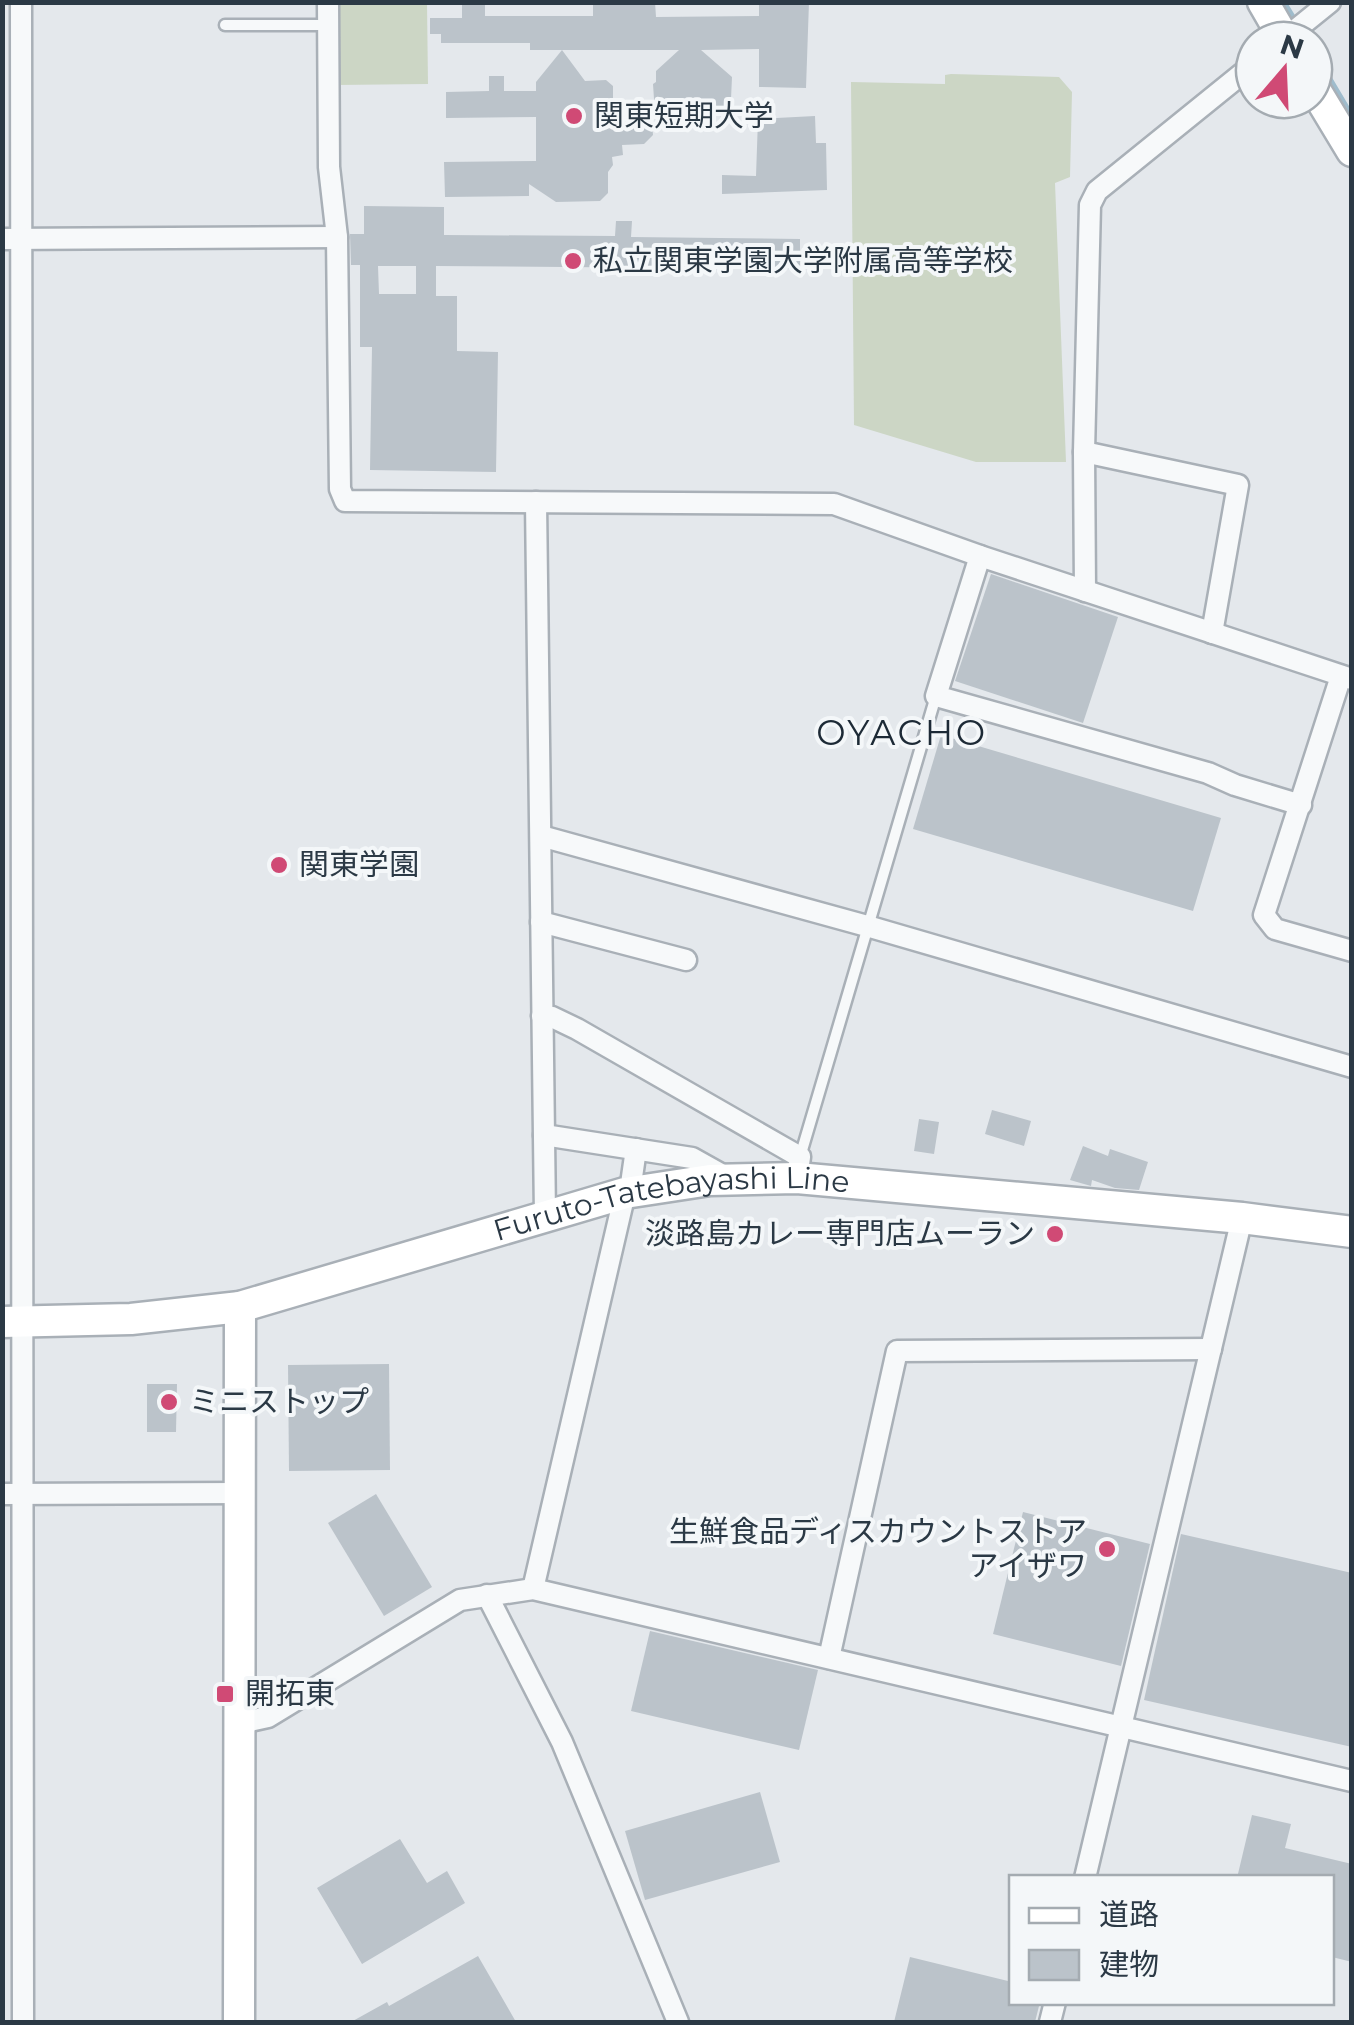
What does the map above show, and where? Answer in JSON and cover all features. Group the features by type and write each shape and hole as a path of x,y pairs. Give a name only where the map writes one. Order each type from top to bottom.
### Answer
{"main road":[{"path":"1333,120 1352,151"},
{"name":"Furuto-Tatebayashi Line","path":"13,1322 166,1316 240,1307 625,1192 799,1167 1352,1232"},
{"path":"239,2022 240,1307"}],"street":[{"path":"21,2 12,34 11,238 13,1494 23,2022"},
{"path":"328,2 329,167 336,237 342,497 352,503 834,504 1346,677 1264,915 1276,929 1350,944"},
{"path":"1308,20 1330,2"},
{"path":"1085,591 1090,204 1097,191 1234,80"},
{"path":"11,238 336,237"},
{"path":"1084,452 1238,486 1212,632"},
{"path":"536,502 545,1216"},
{"path":"980,556 936,696 1208,772 1301,805"},
{"path":"540,836 867,926 1352,1068"},
{"path":"541,922 686,960"},
{"path":"542,1016 577,1029 799,1167"},
{"path":"544,1135 692,1158 728,1179"},
{"path":"533,1590 636,1150"},
{"path":"1086,1875 1242,1218"},
{"path":"829,1658 897,1351 1211,1349"},
{"path":"13,1494 240,1493"},
{"path":"241,1724 268,1718 460,1600 533,1590 1352,1781"},
{"path":"487,1595 562,1742 678,2022"}],"lane":[{"path":"225,25 328,25"},
{"path":"799,1167 936,696"}],"green space":[{"path":"336,3 427,3 428,84 336,85"},
{"path":"945,75 1059,77 1072,92 1070,177 1055,183 1066,462 976,462 854,425 851,82 945,84"}],"building":[{"path":"462,2 485,2 485,16 593,16 593,5 655,2 656,17 759,16 759,2 809,2 806,88 759,87 759,49 701,50 732,77 731,99 720,113 695,113 695,117 655,114 656,71 679,50 530,50 530,43 441,43 441,34 430,34 430,18 462,18"},
{"path":"562,50 585,81 606,80 613,86 613,101 622,112 651,110 653,135 644,144 622,145 623,155 612,157 608,193 600,201 556,202 529,184 529,196 445,197 444,162 536,161 536,117 446,118 446,92 489,91 489,76 504,76 504,91 536,91 536,82"},
{"path":"815,116 816,143 826,143 827,190 722,194 722,175 756,176 758,119"},
{"path":"364,206 444,207 444,235 615,236 616,221 632,221 631,237 800,239 800,269 436,266 436,296 457,296 457,351 498,352 496,472 370,470 372,347 360,347 360,265 351,265 350,234 364,234","holes":["378,266 416,266 416,294 379,294"]},
{"path":"991,574 1118,617 1083,723 955,681"},
{"path":"941,735 1221,818 1193,911 913,829"},
{"path":"992,1110 1031,1121 1024,1146 985,1134"},
{"path":"919,1119 939,1122 934,1154 914,1151"},
{"path":"1083,1146 1108,1156 1110,1149 1148,1162 1139,1190 1115,1188 1092,1180 1091,1186 1070,1180"},
{"path":"389,1364 390,1470 289,1471 288,1365"},
{"path":"147,1384 177,1384 176,1432 147,1432"},
{"path":"376,1494 432,1587 384,1616 328,1523"},
{"path":"1023,1512 1150,1544 1121,1666 993,1634"},
{"path":"1181,1534 1352,1573 1352,1747 1144,1700"},
{"path":"650,1631 818,1670 799,1750 631,1711"},
{"path":"760,1792 780,1862 645,1900 625,1831"},
{"path":"1252,1815 1291,1824 1285,1848 1352,1864 1352,1962 1334,1958 1334,1875 1238,1875"},
{"path":"400,1839 427,1883 447,1871 465,1903 362,1964 317,1888"},
{"path":"478,1956 516,2022 351,2022 387,2002 389,2006"},
{"path":"910,1957 1009,1981 1009,2005 1039,2005 1035,2022 894,2022"}],"waterway":[{"path":"1284,2 1295,20"},
{"path":"1334,86 1352,116"}],"place":[{"name":"関東短期大学","path":"574,116"},
{"name":"私立関東学園大学附属高等学校","path":"573,261"},
{"name":"関東学園","path":"279,865"},
{"name":"淡路島カレー専門店ムーラン","path":"1055,1234"},
{"name":"ミニストップ","path":"169,1402"},
{"name":"生鮮食品ディスカウントストア アイザワ","path":"1107,1549"},
{"name":"開拓東","path":"225,1694"}],"district":[{"name":"OYACHO","path":"902,733"}]}
